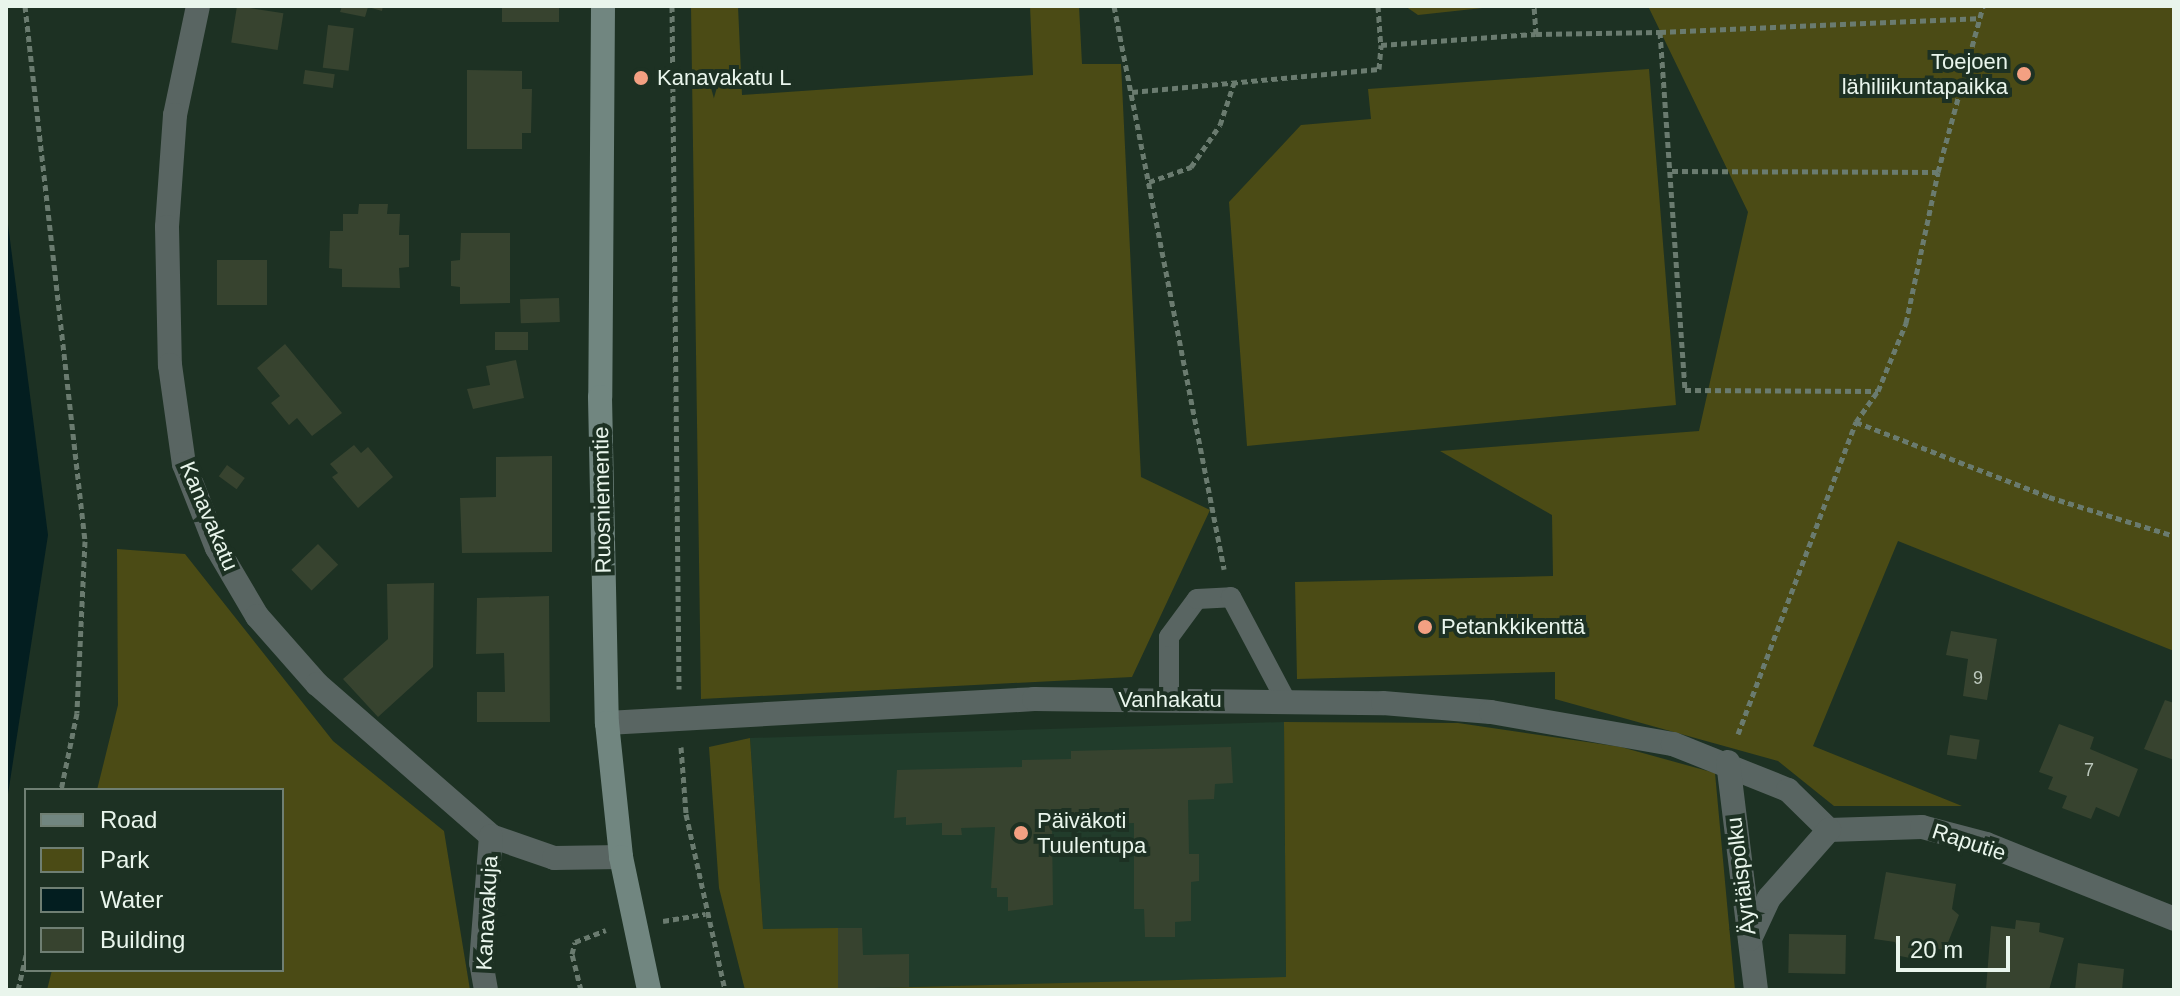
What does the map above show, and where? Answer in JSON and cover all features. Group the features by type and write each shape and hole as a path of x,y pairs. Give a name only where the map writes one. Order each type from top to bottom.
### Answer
{"main road":[{"name":"Ruosniementie","path":"603,6 600,397 607,723 621,857 649,990"}],"street":[{"name":"Kanavakatu","path":"198,6 175,115 167,227 170,365 184,464 217,548 257,616 317,684 378,742 491,836 554,858 621,857"},
{"name":"Vanhakatu","path":"607,723 1034,699 1286,701 1491,712 1673,744 1728,762"},
{"path":"1728,762 1788,790 1829,830 1769,898 1749,941"},
{"name":"Äyriäispolku","path":"1728,762 1756,990"},
{"name":"Raputie","path":"1829,830 1922,827 1986,844 2174,919"},
{"name":"Kanavakuja","path":"486,990 481,963 491,836"}],"lane":[{"path":"1169,699 1169,637 1197,599 1231,597 1286,701"}],"path":[{"path":"25,6 85,541 77,713 61,788"},
{"path":"672,6 679,719 686,814 725,990"},
{"path":"1114,6 1231,597"},
{"path":"1132,92 1379,69 1378,6"},
{"path":"1534,6 1536,34"},
{"path":"1728,762 1856,422 1878,391 1906,323 1938,172 1983,6"},
{"path":"1381,45 1536,34 1660,32 1978,18"},
{"path":"1660,32 1685,390 1878,391"},
{"path":"1149,182 1191,167 1220,125 1234,83"},
{"path":"1672,171 1938,172"},
{"path":"1856,422 2049,497 2174,536"},
{"path":"18,990 24,963"}],"shaded area":[{"name":"Päiväkoti Tuulentupa","path":"1284,722 1286,978 838,989 763,929 750,738"}],"green space":[{"path":"691,6 738,6 742,95 1033,75 1030,6 1079,6 1082,64 1121,64 1141,477 1210,510 1132,677 701,699"},
{"path":"1405,6 1501,6 1418,15"},
{"path":"1648,6 2174,6 2174,651 1898,541 1813,746 1962,806 1834,806 1778,761 1555,699 1555,672 1297,679 1295,582 1553,576 1552,515 1440,451 1699,431 1748,212"},
{"path":"1649,69 1676,405 1247,446 1229,202 1301,125 1371,119 1368,89"},
{"path":"117,549 185,554 333,741 444,831 470,990 47,990 52,972 284,972 284,788 97,788 118,705"},
{"path":"1284,722 1458,723 1621,747 1715,773 1735,990 745,990 719,888 709,747 750,738 763,929 838,928 839,989 1286,977"}],"water":[{"path":"6,209 48,535 6,807"}],"building":[{"path":"237,6 283,13 278,50 231,43"},
{"path":"342,6 383,6 382,11 368,7 365,17 340,12"},
{"path":"502,6 559,6 559,22 502,22"},
{"path":"328,25 354,28 349,71 323,68"},
{"path":"305,70 335,74 333,88 303,84"},
{"path":"467,70 522,71 522,89 532,89 531,133 522,133 522,149 467,149"},
{"path":"359,204 388,204 387,214 400,214 399,235 409,235 409,267 399,268 400,288 342,287 342,269 329,268 330,231 343,231 343,214 358,214"},
{"path":"461,233 510,233 510,303 460,304 460,287 451,286 451,261 460,260"},
{"path":"217,260 267,260 267,305 217,305"},
{"path":"559,298 560,322 521,323 520,299"},
{"path":"495,332 528,332 528,350 495,350"},
{"path":"285,344 342,413 312,436 297,418 289,425 271,403 280,396 257,368"},
{"path":"516,360 524,398 473,409 467,389 490,385 486,366"},
{"path":"354,445 361,453 368,447 393,477 358,508 332,477 338,473 330,464"},
{"path":"552,456 552,552 462,553 460,498 496,497 496,457"},
{"path":"227,465 245,478 237,489 219,476"},
{"path":"318,544 338,565 312,591 291,570"},
{"path":"434,583 433,667 378,717 343,679 388,639 387,584"},
{"path":"549,596 550,722 477,722 477,692 505,692 504,653 476,654 477,598"},
{"path":"1951,631 1997,639 1987,700 1963,696 1968,659 1946,655"},
{"path":"2165,700 2174,703 2174,760 2144,749"},
{"path":"2059,724 2094,737 2090,749 2138,769 2119,817 2096,807 2091,819 2062,808 2067,796 2048,789 2053,777 2039,772"},
{"path":"1950,735 1980,740 1977,759 1947,755"},
{"path":"1231,747 1233,783 1215,784 1214,799 1188,800 1189,854 1199,854 1199,881 1191,882 1191,921 1175,922 1175,937 1145,937 1144,909 1134,909 1134,823 1052,826 1053,905 1008,911 1008,897 997,897 997,888 991,888 995,827 961,828 962,835 942,835 942,823 906,825 906,817 894,818 897,770 1022,767 1022,760 1071,759 1071,751"},
{"path":"1886,872 1956,884 1952,909 1959,915 1945,950 1925,947 1915,959 1900,956 1895,942 1874,939"},
{"path":"2016,920 2040,923 2039,932 2064,938 2049,990 1986,989 1991,926 2015,929"},
{"path":"838,928 862,928 863,955 909,954 909,987 838,989"},
{"path":"1789,934 1846,935 1845,974 1788,973"},
{"path":"2078,963 2124,969 2122,990 2075,990"}],"place":[{"name":"Toejoen lähiliikuntapaikka","path":"2024,74"},
{"name":"Kanavakatu L","path":"641,78"},
{"name":"Petankkikenttä","path":"1425,627"},
{"name":"Päiväkoti Tuulentupa","path":"1021,833"}]}
